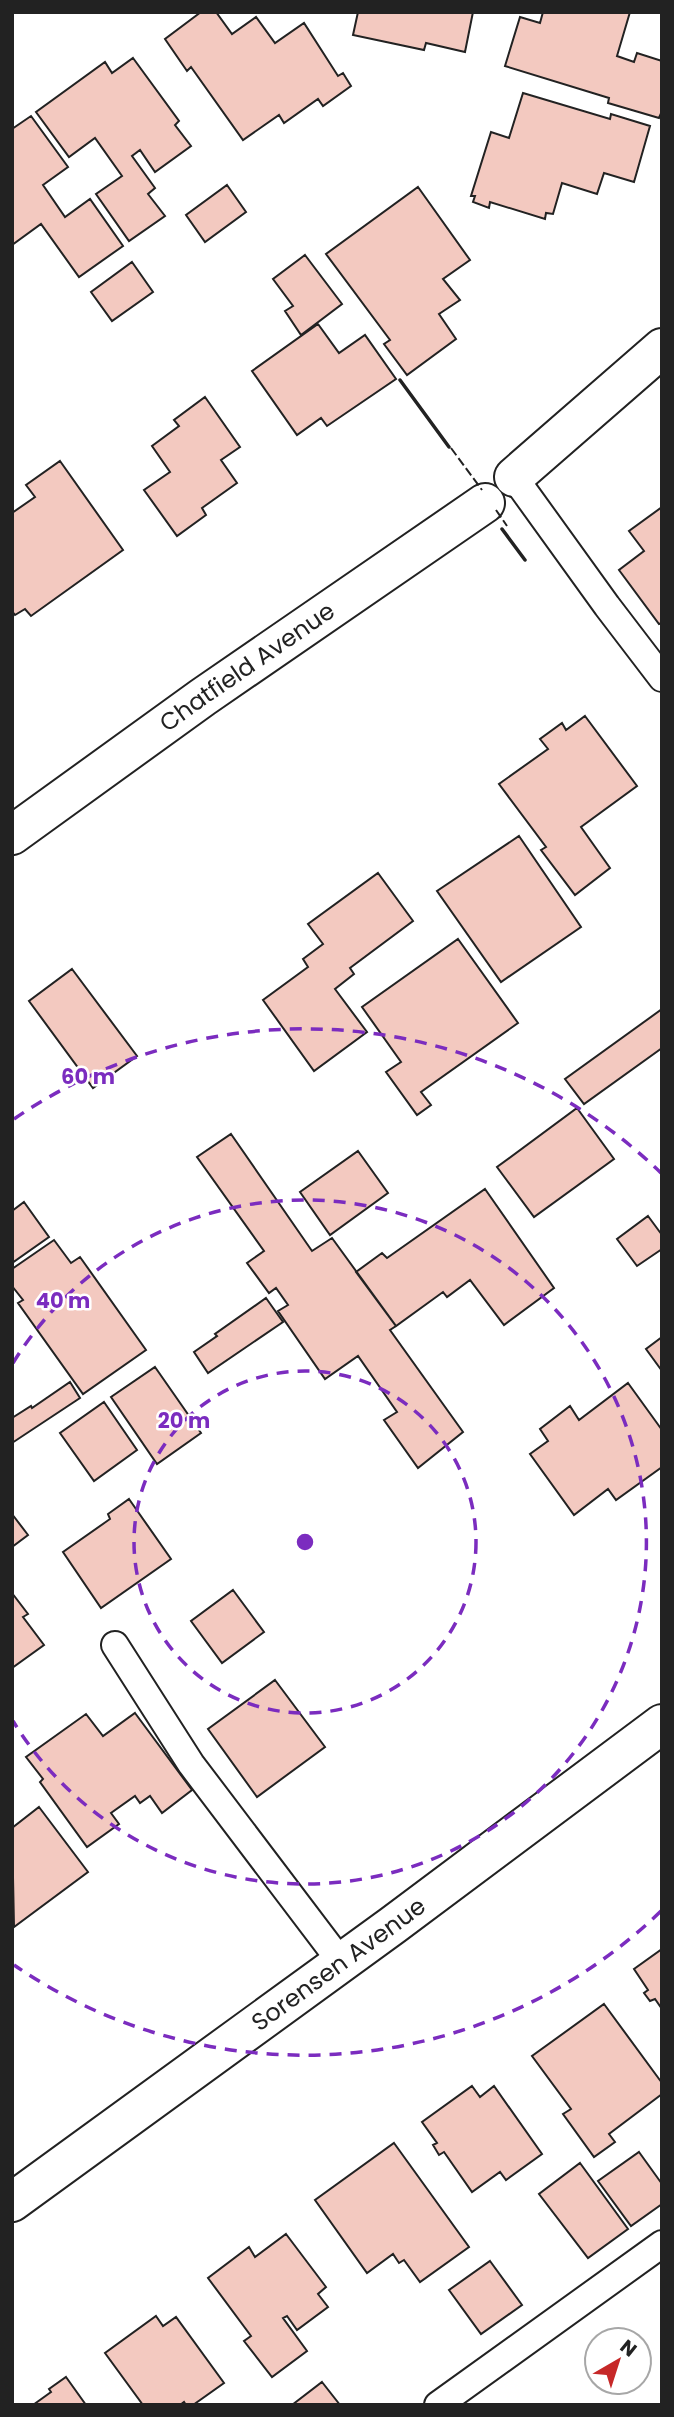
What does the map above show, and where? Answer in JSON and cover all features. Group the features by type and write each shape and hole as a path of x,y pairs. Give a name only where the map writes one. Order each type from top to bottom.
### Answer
{"street":[{"path":"514,477 662,348"},
{"name":"Chatfield Avenue","path":"12,835 203,697 485,503"},
{"name":"Sorensen Avenue","path":"12,2202 662,1724"}],"lane":[{"path":"514,477 599,596 662,678"},
{"path":"115,1645 191,1763 341,1962"},
{"path":"438,2405 662,2244"}],"building":[{"path":"201,12 216,12 232,34 256,17 275,43 304,23 338,76 343,73 351,86 323,106 318,99 284,123 279,115 243,140 191,67 187,71 165,39"},
{"path":"358,12 473,12 465,52 426,43 424,50 353,35"},
{"path":"543,12 630,12 617,56 634,62 637,53 662,61 662,111 659,118 608,103 609,98 505,66 520,17 540,23"},
{"path":"133,58 179,121 175,125 191,146 155,172 140,150 132,156 155,188 148,194 165,216 129,241 96,194 122,176 95,138 69,157 36,112 105,62 112,73"},
{"path":"523,93 610,119 611,114 650,126 634,182 604,173 597,194 562,183 553,214 546,213 545,219 490,202 489,208 473,202 475,196 471,196 491,132 509,138"},
{"path":"31,116 68,167 43,185 65,217 90,199 123,246 79,277 41,224 12,245 12,129"},
{"path":"227,185 246,212 205,242 186,215"},
{"path":"418,187 470,260 443,279 460,300 439,314 456,339 407,375 384,344 390,340 326,254"},
{"path":"305,255 342,304 301,335 285,311 293,306 273,279"},
{"path":"132,262 153,292 112,321 91,292"},
{"path":"318,324 339,353 365,335 396,379 327,426 321,418 297,435 252,371"},
{"path":"205,397 240,447 221,460 237,483 202,508 206,515 177,536 144,490 170,472 152,446 179,426 174,420"},
{"path":"60,461 123,550 31,616 25,609 15,615 12,611 12,513 35,497 26,485"},
{"path":"662,507 662,623 659,624 619,570 644,551 629,531"},
{"path":"585,716 637,786 581,827 610,868 575,895 541,850 546,847 499,784 548,749 540,739 562,723 566,730"},
{"path":"519,836 581,927 501,982 437,891"},
{"path":"378,873 413,921 350,968 354,974 335,989 367,1032 314,1071 263,1000 308,967 303,959 323,944 308,924"},
{"path":"458,939 518,1023 421,1092 431,1105 417,1115 386,1072 401,1062 362,1007"},
{"path":"72,969 137,1056 93,1088 29,1001"},
{"path":"662,1009 662,1048 584,1104 565,1079"},
{"path":"577,1108 614,1159 534,1217 497,1167"},
{"path":"231,1134 312,1251 332,1238 396,1326 390,1330 463,1432 418,1468 384,1420 397,1412 358,1356 325,1379 278,1311 288,1305 276,1288 269,1293 247,1263 264,1251 197,1157"},
{"path":"358,1151 388,1193 330,1235 300,1192"},
{"path":"485,1189 554,1288 504,1325 470,1280 447,1297 443,1292 396,1326 356,1272 382,1253 387,1258"},
{"path":"24,1202 49,1237 12,1263 12,1211"},
{"path":"648,1216 662,1235 662,1249 637,1266 617,1239"},
{"path":"54,1240 71,1263 80,1257 146,1350 83,1394 18,1303 23,1300 12,1286 12,1269"},
{"path":"266,1298 283,1322 208,1373 194,1352"},
{"path":"662,1337 662,1371 646,1349"},
{"path":"155,1367 201,1433 157,1464 111,1397"},
{"path":"70,1382 80,1398 12,1443 12,1418"},
{"path":"628,1383 662,1430 662,1467 616,1500 608,1489 574,1515 530,1454 548,1441 540,1429 570,1406 579,1420"},
{"path":"104,1402 137,1450 94,1481 60,1433"},
{"path":"129,1499 171,1559 101,1608 63,1552 110,1519 108,1514"},
{"path":"12,1514 28,1535 12,1547"},
{"path":"233,1590 264,1632 222,1663 191,1621"},
{"path":"12,1593 28,1614 23,1617 44,1645 12,1668"},
{"path":"275,1680 325,1747 257,1797 208,1729"},
{"path":"135,1713 192,1790 162,1813 150,1796 140,1803 135,1796 111,1813 119,1824 87,1847 40,1782 43,1779 26,1757 86,1714 103,1736"},
{"path":"39,1807 88,1872 14,1927 12,1828"},
{"path":"662,1949 662,2009 655,1999 650,2001 644,1993 648,1990 634,1969"},
{"path":"604,2004 662,2083 662,2094 609,2134 615,2142 594,2157 563,2114 571,2109 532,2056"},
{"path":"472,2086 480,2097 494,2086 542,2154 506,2180 500,2172 472,2192 444,2152 439,2155 433,2145 437,2143 422,2122"},
{"path":"394,2143 469,2247 420,2282 404,2260 399,2263 393,2254 367,2273 315,2200"},
{"path":"639,2152 662,2184 662,2204 631,2226 598,2181"},
{"path":"580,2163 628,2229 588,2258 539,2194"},
{"path":"286,2234 326,2287 318,2294 328,2307 297,2330 287,2316 283,2318 307,2351 272,2377 244,2341 251,2336 208,2278 249,2247 255,2257"},
{"path":"490,2261 522,2305 481,2334 449,2290"},
{"path":"156,2316 163,2326 176,2317 224,2383 193,2405 186,2405 184,2402 180,2405 143,2405 105,2353"},
{"path":"66,2377 86,2405 33,2405 51,2392 49,2389"},
{"path":"322,2382 340,2405 292,2405"}],"fence":[{"path":"451,448 482,490"},
{"path":"496,510 507,526"}],"wall":[{"path":"400,380 449,447"},
{"path":"502,529 525,560"}]}
